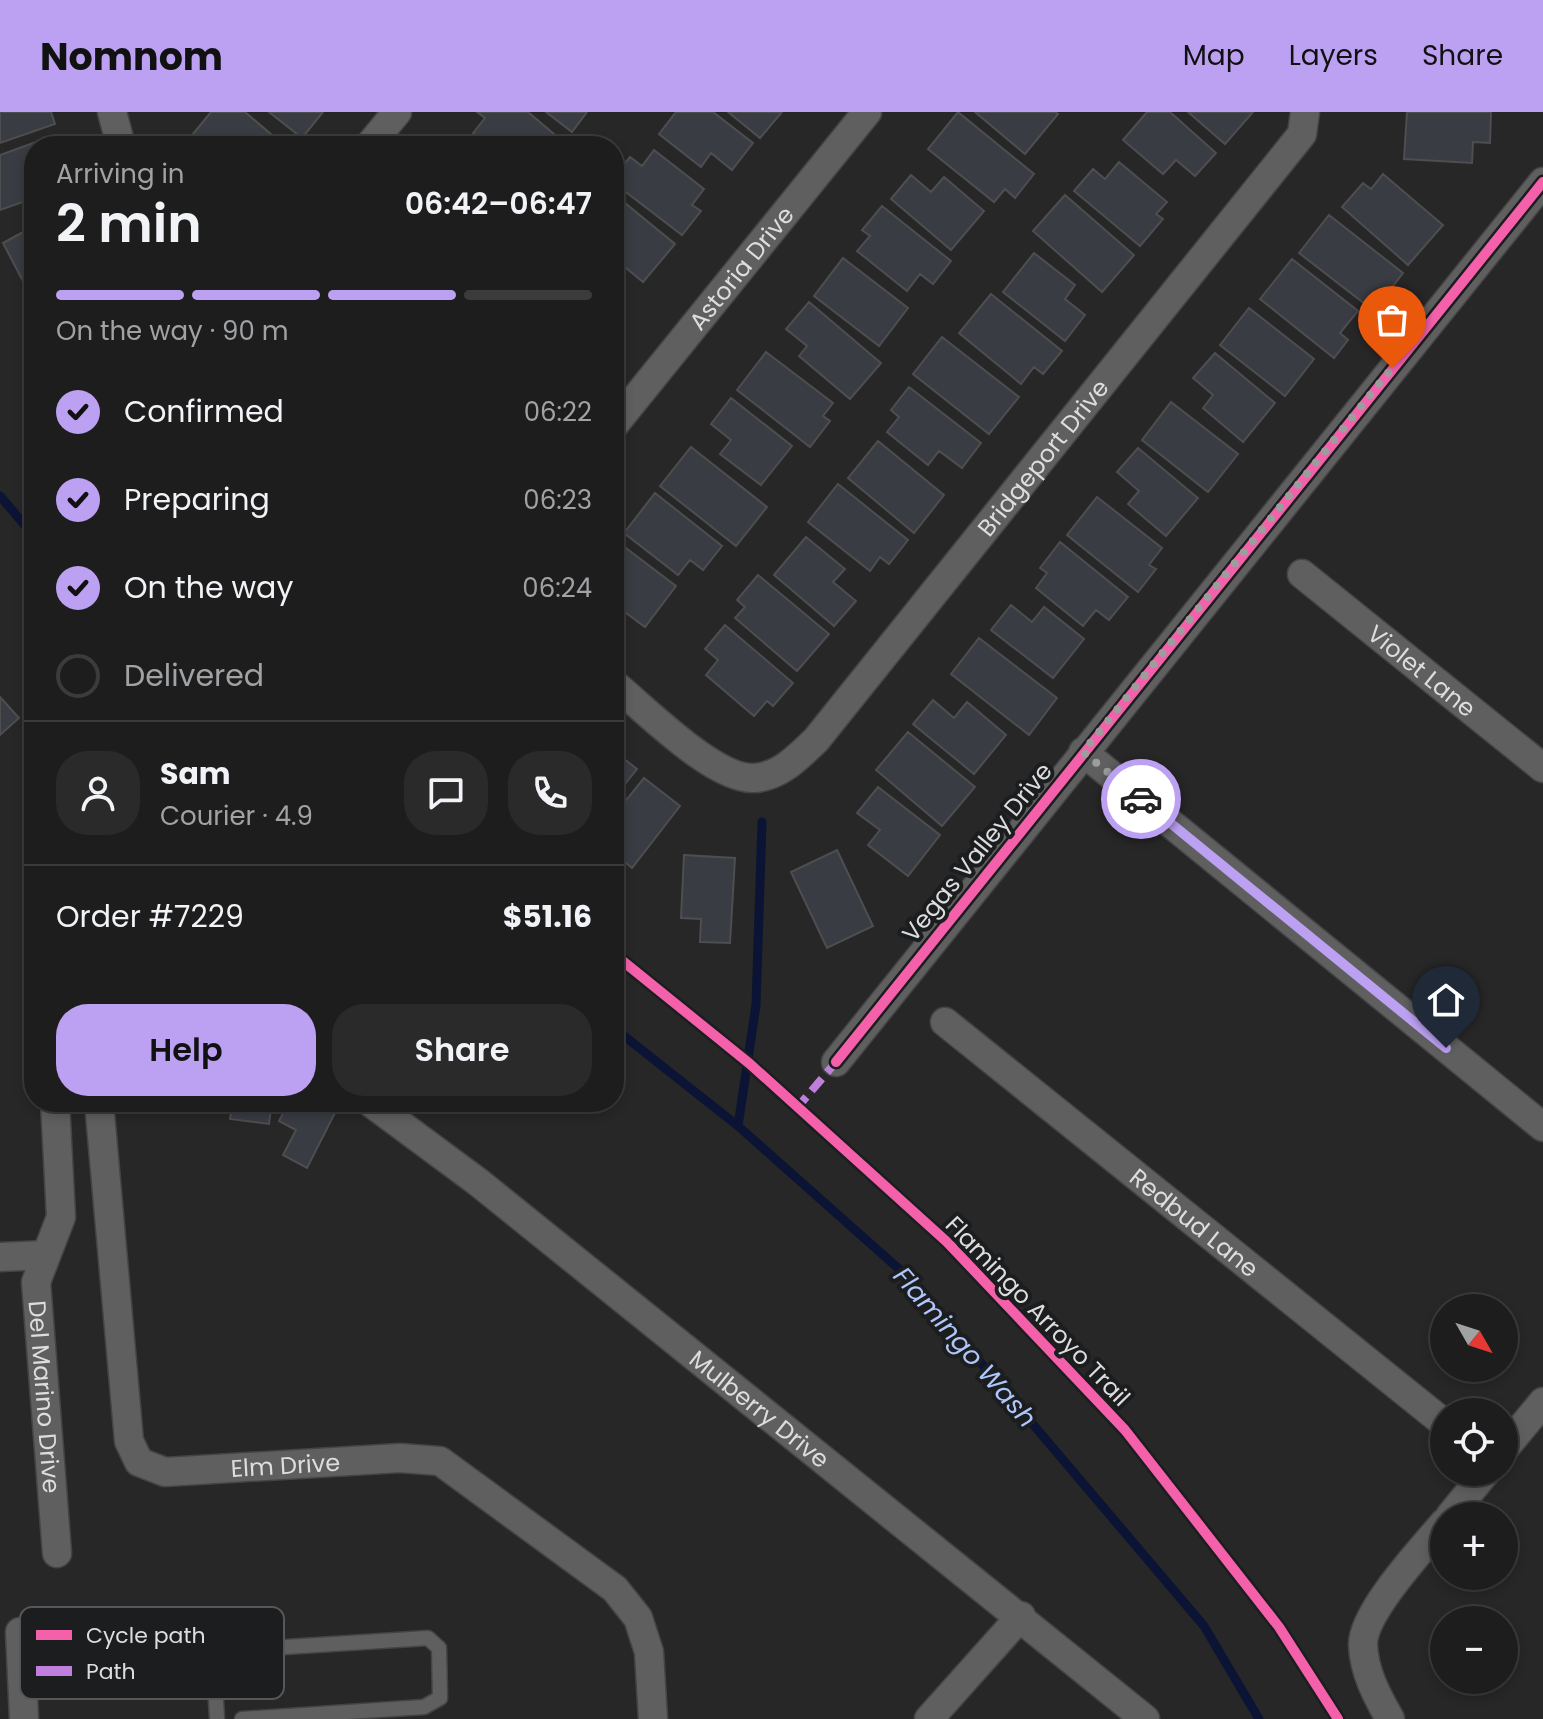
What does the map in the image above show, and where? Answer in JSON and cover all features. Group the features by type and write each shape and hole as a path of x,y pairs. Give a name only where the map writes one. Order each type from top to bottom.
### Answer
{"street":[{"path":"112,112 118,136"},
{"path":"377,136 397,112"},
{"name":"Astoria Drive","path":"624,413 867,112"},
{"name":"Bridgeport Drive","path":"624,692 718,769 754,778 788,767 816,740 1302,134 1305,112"},
{"name":"Vegas Valley Drive","path":"836,1062 1543,182"},
{"name":"Violet Lane","path":"1302,574 1543,768"},
{"path":"1083,752 1543,1127"},
{"name":"Redbud Lane","path":"945,1022 1430,1412"},
{"name":"Del Marino Drive","path":"56,1112 61,1217 36,1282 57,1553"},
{"name":"Elm Drive","path":"100,1112 129,1441 139,1462 165,1472 400,1458 440,1461 615,1589 638,1618 649,1652 653,1719"},
{"name":"Mulberry Drive","path":"384,1112 478,1182 1021,1616 1145,1719"},
{"path":"0,1257 46,1255"},
{"path":"1518,1432 1543,1402"},
{"path":"1461,1502 1475,1486"},
{"path":"1390,1719 1373,1688 1363,1642 1380,1602 1430,1540"},
{"path":"929,1719 1021,1616"},
{"path":"23,1699 24,1719"}],"lane":[{"path":"242,1719 424,1707 440,1698 439,1648 428,1638 284,1647"},
{"path":"216,1699 217,1719"}],"building":[{"path":"0,112 51,112 55,124 0,143"},
{"path":"211,112 245,112 273,136 195,136 193,134"},
{"path":"269,112 323,112 304,136"},
{"path":"477,112 528,112 556,136 477,136 473,133 485,118"},
{"path":"546,112 587,112 572,132"},
{"path":"676,112 713,112 753,143 732,170 711,153 701,167 659,134"},
{"path":"728,112 782,112 760,138"},
{"path":"958,112 1034,174 1015,198 1005,189 994,202 928,149"},
{"path":"975,112 1055,112 1058,114 1025,154"},
{"path":"1147,112 1170,112 1216,153 1195,176 1176,160 1163,174 1123,140"},
{"path":"1188,112 1253,112 1225,144"},
{"path":"1407,112 1491,112 1490,143 1473,142 1472,163 1404,159"},
{"path":"24,146 24,202 0,210 0,155"},
{"path":"654,150 704,189 692,205 701,211 682,235 624,191 624,164 630,157 642,166"},
{"path":"1119,162 1167,202 1156,214 1163,219 1140,246 1074,191 1093,169 1105,179"},
{"path":"1383,174 1443,225 1408,265 1342,207 1363,183 1371,189"},
{"path":"911,175 931,192 944,177 984,211 951,250 891,199"},
{"path":"1065,195 1134,255 1102,292 1033,231"},
{"path":"624,202 675,244 643,282 624,266"},
{"path":"882,206 951,261 933,284 920,274 907,291 857,251 870,236 862,230"},
{"path":"1329,215 1403,273 1374,311 1299,253"},
{"path":"24,231 24,283 3,243"},
{"path":"1034,253 1075,285 1065,299 1085,315 1065,341 1003,292"},
{"path":"843,258 908,308 879,346 814,296"},
{"path":"1292,259 1358,311 1340,333 1348,340 1334,358 1260,299"},
{"path":"991,294 1062,351 1043,374 1034,367 1021,384 959,333"},
{"path":"809,302 881,363 850,399 799,356 807,346 786,329"},
{"path":"1249,308 1314,359 1285,396 1220,345"},
{"path":"942,337 1019,397 989,434 913,374"},
{"path":"766,352 833,403 823,416 830,421 810,447 737,390"},
{"path":"1215,353 1275,403 1243,442 1203,408 1213,395 1193,378"},
{"path":"909,387 981,443 962,468 939,451 928,465 887,432 899,417 891,410"},
{"path":"731,398 792,446 761,485 720,454 731,440 711,424"},
{"path":"1171,402 1238,454 1208,492 1142,440"},
{"path":"878,441 944,495 914,533 848,478"},
{"path":"691,447 767,507 736,546 660,486"},
{"path":"1138,448 1198,498 1166,536 1128,504 1139,491 1117,472"},
{"path":"838,484 908,540 889,564 880,557 870,571 808,522"},
{"path":"655,493 722,546 703,570 690,560 678,575 624,533"},
{"path":"1097,497 1162,548 1149,565 1156,569 1138,592 1067,535"},
{"path":"806,537 845,569 833,582 856,601 834,626 774,575"},
{"path":"1060,542 1128,597 1109,620 1096,610 1083,626 1036,588 1047,573 1040,568"},
{"path":"624,547 676,586 645,627 624,611"},
{"path":"758,575 829,634 797,671 735,618 745,607 737,600"},
{"path":"1011,605 1032,622 1044,607 1084,639 1053,678 991,630"},
{"path":"725,625 793,683 773,706 767,701 754,716 706,675 718,660 705,649"},
{"path":"979,638 1057,698 1029,735 951,674"},
{"path":"0,697 19,718 0,735"},
{"path":"933,700 954,718 967,702 1006,735 974,774 913,724"},
{"path":"908,732 975,787 942,826 876,770"},
{"path":"624,759 637,769 624,785"},
{"path":"644,778 680,806 632,868 624,861 624,803"},
{"path":"878,787 940,835 908,876 868,845 880,830 857,813"},
{"path":"837,850 873,926 827,948 791,872"},
{"path":"684,855 735,858 730,943 700,942 701,919 681,918"},
{"path":"231,1112 271,1112 269,1124 230,1119"},
{"path":"284,1112 335,1112 307,1168 283,1155 296,1130 279,1121"}],"waterway":[{"name":"Flamingo Wash","path":"0,496 24,524"},
{"path":"738,1126 756,1005 762,822"},
{"name":"Flamingo Wash","path":"624,1036 738,1126 908,1277 1204,1626 1259,1719"}],"marked path":[{"path":"796,1109 836,1062"}],"cycle path":[{"path":"836,1062 1543,182"},
{"name":"Flamingo Arroyo Trail","path":"624,962 750,1064 947,1242 1125,1430 1279,1627 1338,1719"}],"way so far":[{"path":"1141,799 1083,752 1392,368"}],"route":[{"path":"1141,799 1446,1048"}]}
